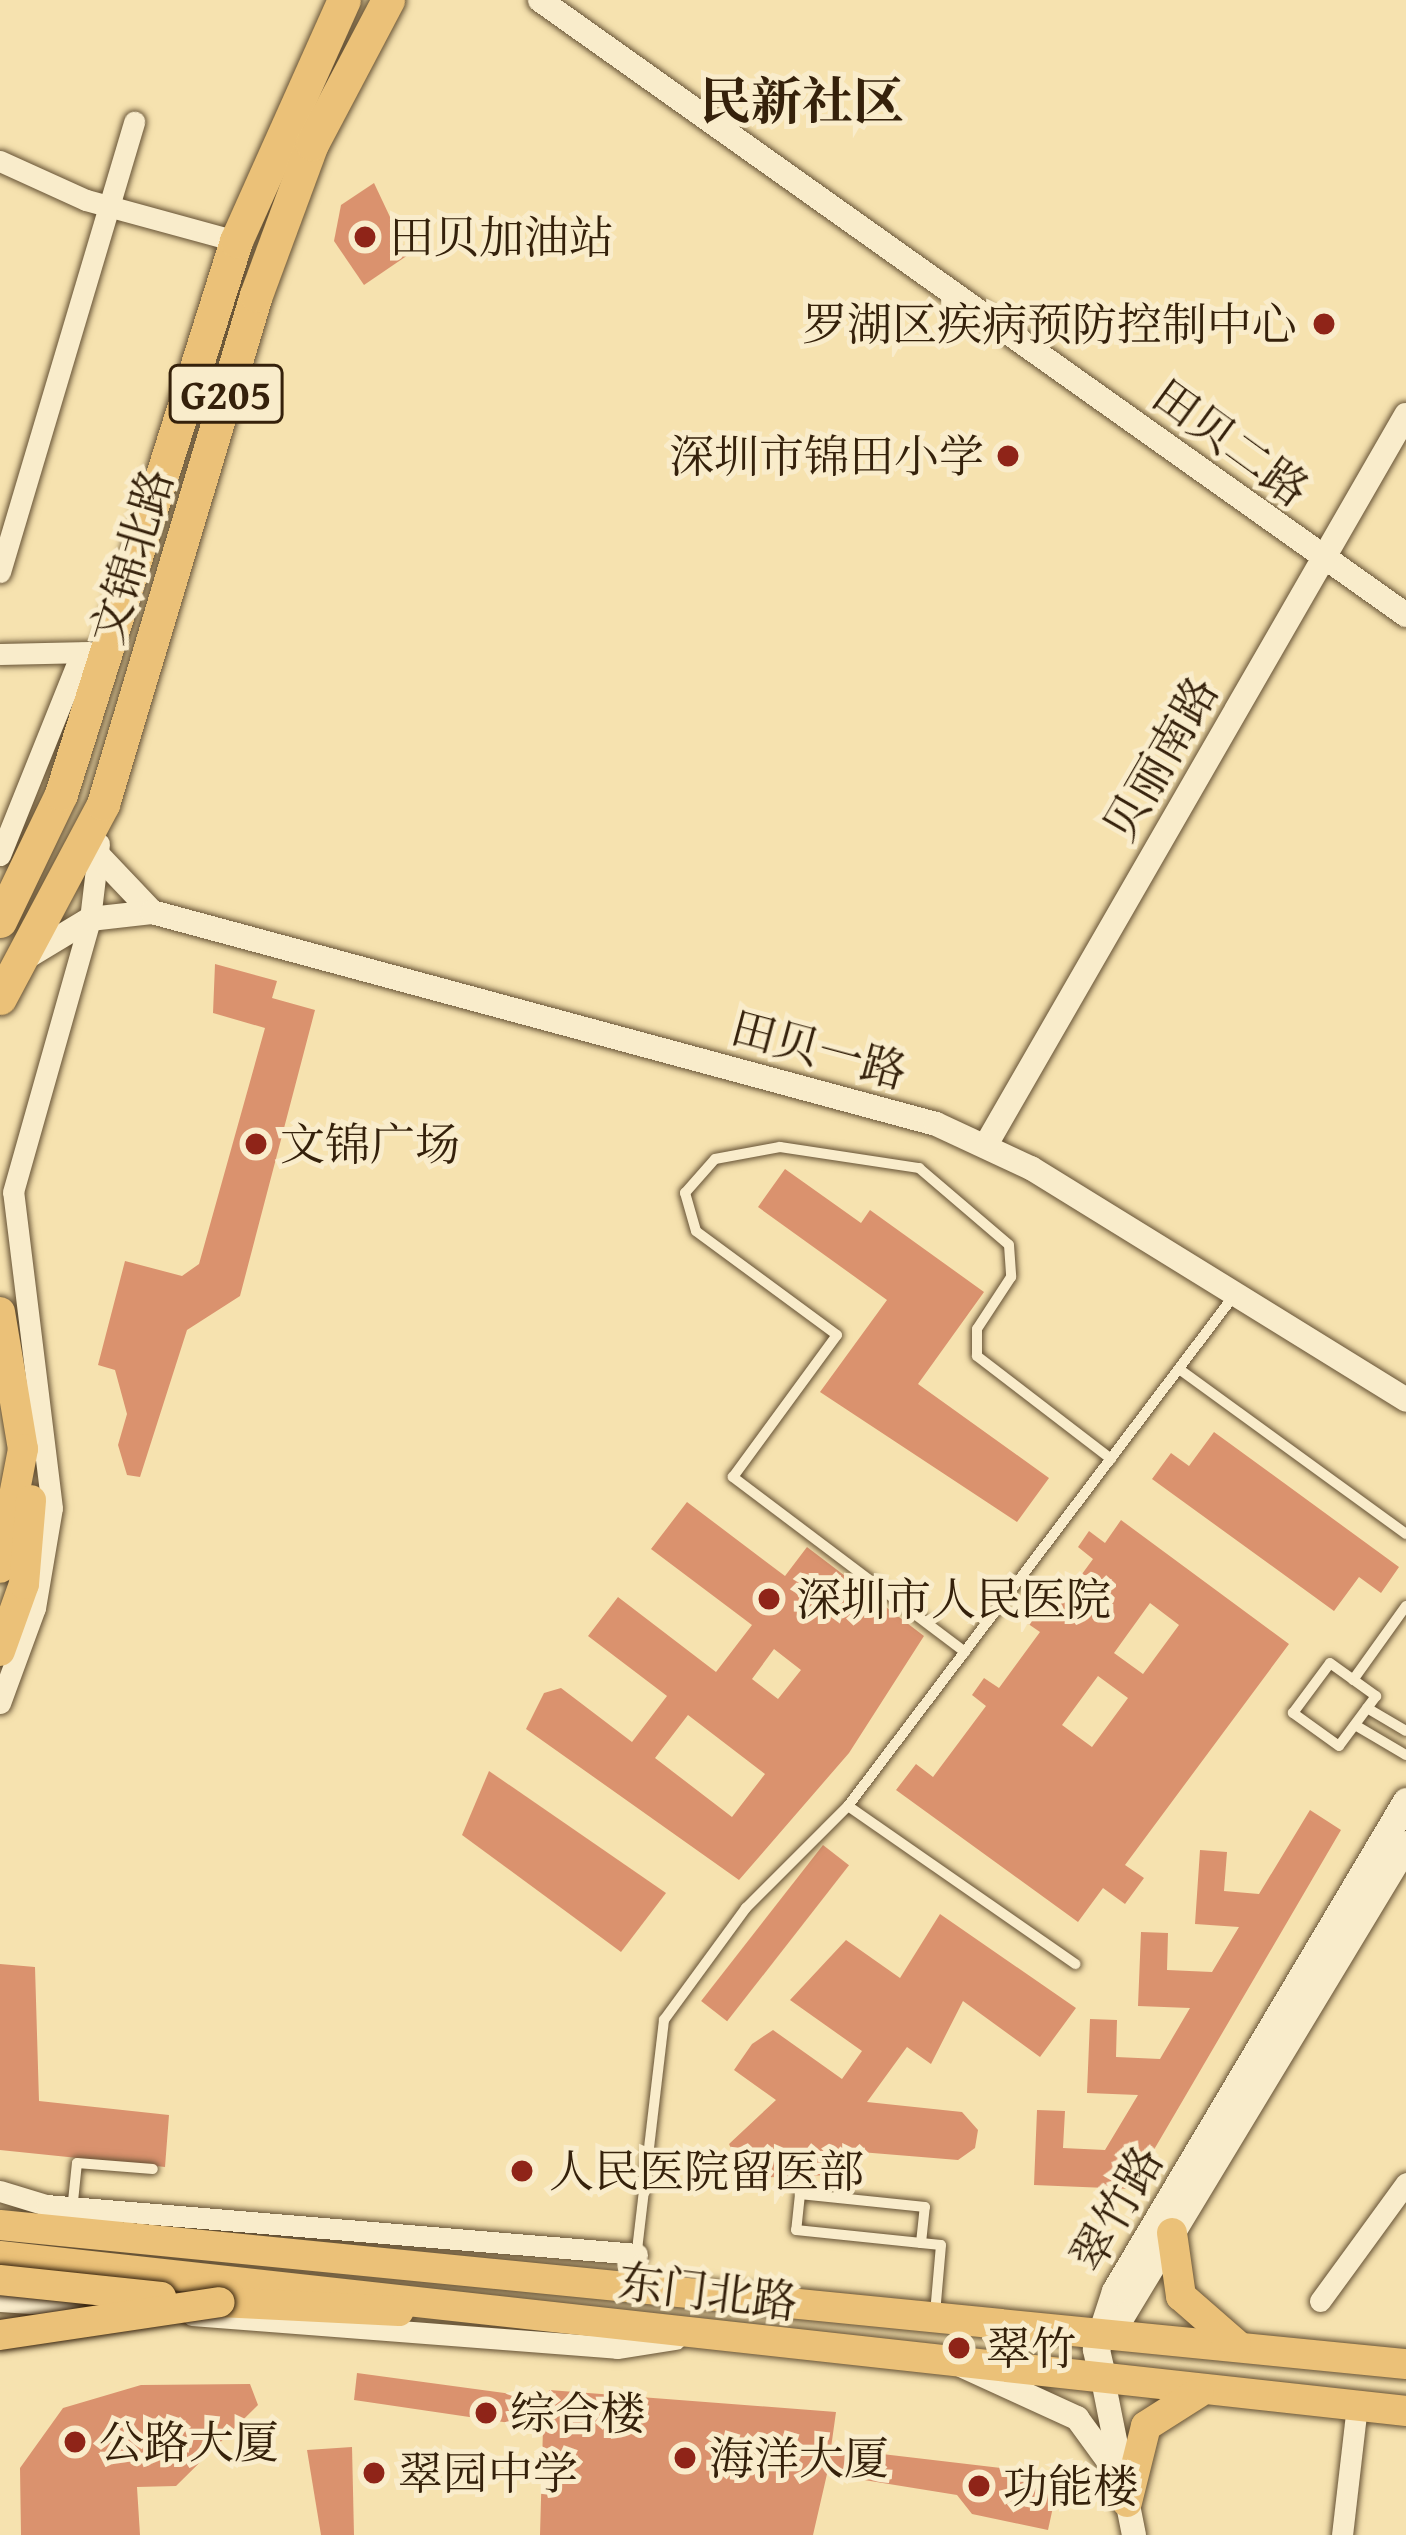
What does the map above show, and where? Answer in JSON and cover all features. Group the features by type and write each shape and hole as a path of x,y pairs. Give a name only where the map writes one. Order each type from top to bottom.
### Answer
{"highway":[{"name":"文锦北路","path":"0,921 62,794 93,652 236,241 344,0"},
{"name":"文锦北路","path":"0,998 27,956 103,804 256,295 312,144 388,0"}],"main road":[{"path":"0,1312 23,1449 29,1556 0,1652"},
{"path":"0,1568 23,1449"},
{"path":"0,1473 0,1568"},
{"name":"翠竹路","path":"1103,2380 1104,2333 1406,1801"},
{"name":"翠竹路","path":"1104,2333 1172,2233 1406,1844"},
{"name":"东门北路","path":"0,2225 72,2220 633,2288 1406,2364"},
{"path":"1172,2233 1181,2296 1241,2346"},
{"name":"东门北路","path":"0,2256 961,2366 1406,2411"},
{"path":"0,2280 213,2309 361,2317 428,2303"},
{"path":"0,2335 213,2309"},
{"path":"1125,2491 1146,2426 1182,2396 1208,2391"}],"street":[{"name":"田贝二路","path":"540,0 1406,615"},
{"path":"0,572 134,122"},
{"path":"0,161 236,241"},
{"name":"贝丽南路","path":"987,1143 1406,415"},
{"path":"0,653 93,652 0,856"},
{"path":"0,1703 35,1608 52,1508 13,1192 90,919 103,804"},
{"path":"98,855 152,912"},
{"name":"田贝一路","path":"27,956 90,919 152,912 987,1143 1406,1400"},
{"path":"1321,2301 1406,2183"},
{"path":"0,2191 72,2220 217,2223 637,2254"},
{"path":"0,2300 213,2309 617,2348 704,2336"},
{"path":"961,2366 1077,2418 1125,2491"},
{"path":"1103,2380 1134,2535"},
{"path":"1342,2535 1357,2406"}],"lane":[{"path":"965,1652 733,1478 838,1335 696,1231 685,1193 715,1159 780,1147 919,1168 1009,1245 1011,1277 977,1329 977,1356 1111,1459"},
{"path":"633,2288 664,2020 746,1908 848,1806 1235,1294"},
{"path":"1179,1369 1406,1534"},
{"path":"1353,1680 1406,1606"},
{"path":"1330,1663 1353,1680 1376,1696 1340,1746 1294,1713 1330,1663"},
{"path":"1367,1708 1406,1731"},
{"path":"1355,1725 1406,1755"},
{"path":"848,1806 1075,1964"},
{"path":"72,2220 77,2163 153,2169"},
{"path":"921,2243 925,2207 800,2194 796,2230 921,2243 941,2245 934,2318"}],"building":[{"name":"田贝加油站","path":"374,183 408,255 364,285 334,241 341,205"},
{"name":"文锦广场","path":"215,964 277,981 272,998 315,1010 240,1296 187,1330 140,1477 127,1475 118,1445 127,1414 115,1370 98,1365 125,1261 182,1276 199,1264 265,1028 213,1013"},
{"path":"785,1169 861,1223 870,1210 984,1292 918,1384 1049,1478 1017,1522 820,1392 887,1300 758,1207"},
{"path":"1214,1432 1399,1567 1381,1593 1359,1577 1334,1611 1152,1479 1171,1453 1189,1466"},
{"path":"687,1502 785,1576 807,1547 924,1636 849,1753 739,1880 526,1729 544,1693 561,1688 632,1742 667,1696 588,1636 618,1597 716,1672 752,1625 651,1549","holes":["774,1649 801,1670 778,1699 752,1679","688,1715 765,1774 732,1817 655,1758"]},
{"path":"1121,1520 1289,1644 1125,1865 1144,1878 1125,1904 1103,1888 1078,1922 896,1790 916,1764 933,1777 986,1706 972,1695 984,1678 999,1688 1040,1632 1024,1621 1037,1604 1052,1615 1093,1559 1078,1547 1089,1531 1105,1543","holes":["1150,1603 1179,1625 1143,1674 1114,1653","1098,1676 1128,1698 1092,1747 1062,1725"]},
{"path":"489,1771 666,1893 621,1952 462,1835"},
{"path":"1310,1810 1341,1830 1131,2189 1034,2185 1037,2110 1065,2111 1063,2148 1105,2150 1138,2095 1087,2093 1090,2019 1117,2020 1116,2057 1160,2059 1190,2008 1138,2006 1141,1932 1168,1933 1167,1970 1212,1972 1239,1927 1195,1924 1200,1850 1227,1852 1224,1891 1259,1894"},
{"path":"823,1845 849,1865 727,2021 701,2001"},
{"path":"940,1914 1076,2008 1040,2057 963,2001 931,2064 907,2047 867,2102 962,2112 978,2130 975,2148 958,2160 848,2151 831,2175 744,2178 729,2144 776,2100 734,2070 752,2044 773,2030 842,2079 862,2051 790,2000 846,1940 900,1978"},
{"path":"0,1964 35,1967 39,2101 169,2115 165,2167 0,2150"},
{"name":"海洋大厦","path":"357,2373 548,2399 549,2390 836,2412 831,2448 1060,2475 1048,2530 972,2514 957,2495 827,2474 813,2535 540,2535 543,2428 354,2400"},
{"name":"公路大厦","path":"250,2384 258,2405 176,2486 137,2487 140,2535 21,2535 20,2468 63,2408 141,2385"},
{"path":"352,2447 354,2535 321,2535 307,2450"}],"place":[{"name":"田贝加油站","path":"365,237"},
{"name":"罗湖区疾病预防控制中心","path":"1324,324"},
{"name":"深圳市锦田小学","path":"1008,456"},
{"name":"文锦广场","path":"256,1144"},
{"name":"深圳市人民医院","path":"769,1599"},
{"name":"人民医院留医部","path":"522,2171"},
{"name":"翠竹","path":"959,2348"},
{"name":"综合楼","path":"486,2413"},
{"name":"公路大厦","path":"75,2442"},
{"name":"海洋大厦","path":"685,2458"},
{"name":"翠园中学","path":"374,2473"},
{"name":"功能楼","path":"979,2486"}],"district":[{"name":"民新社区","path":"802,101"}]}
